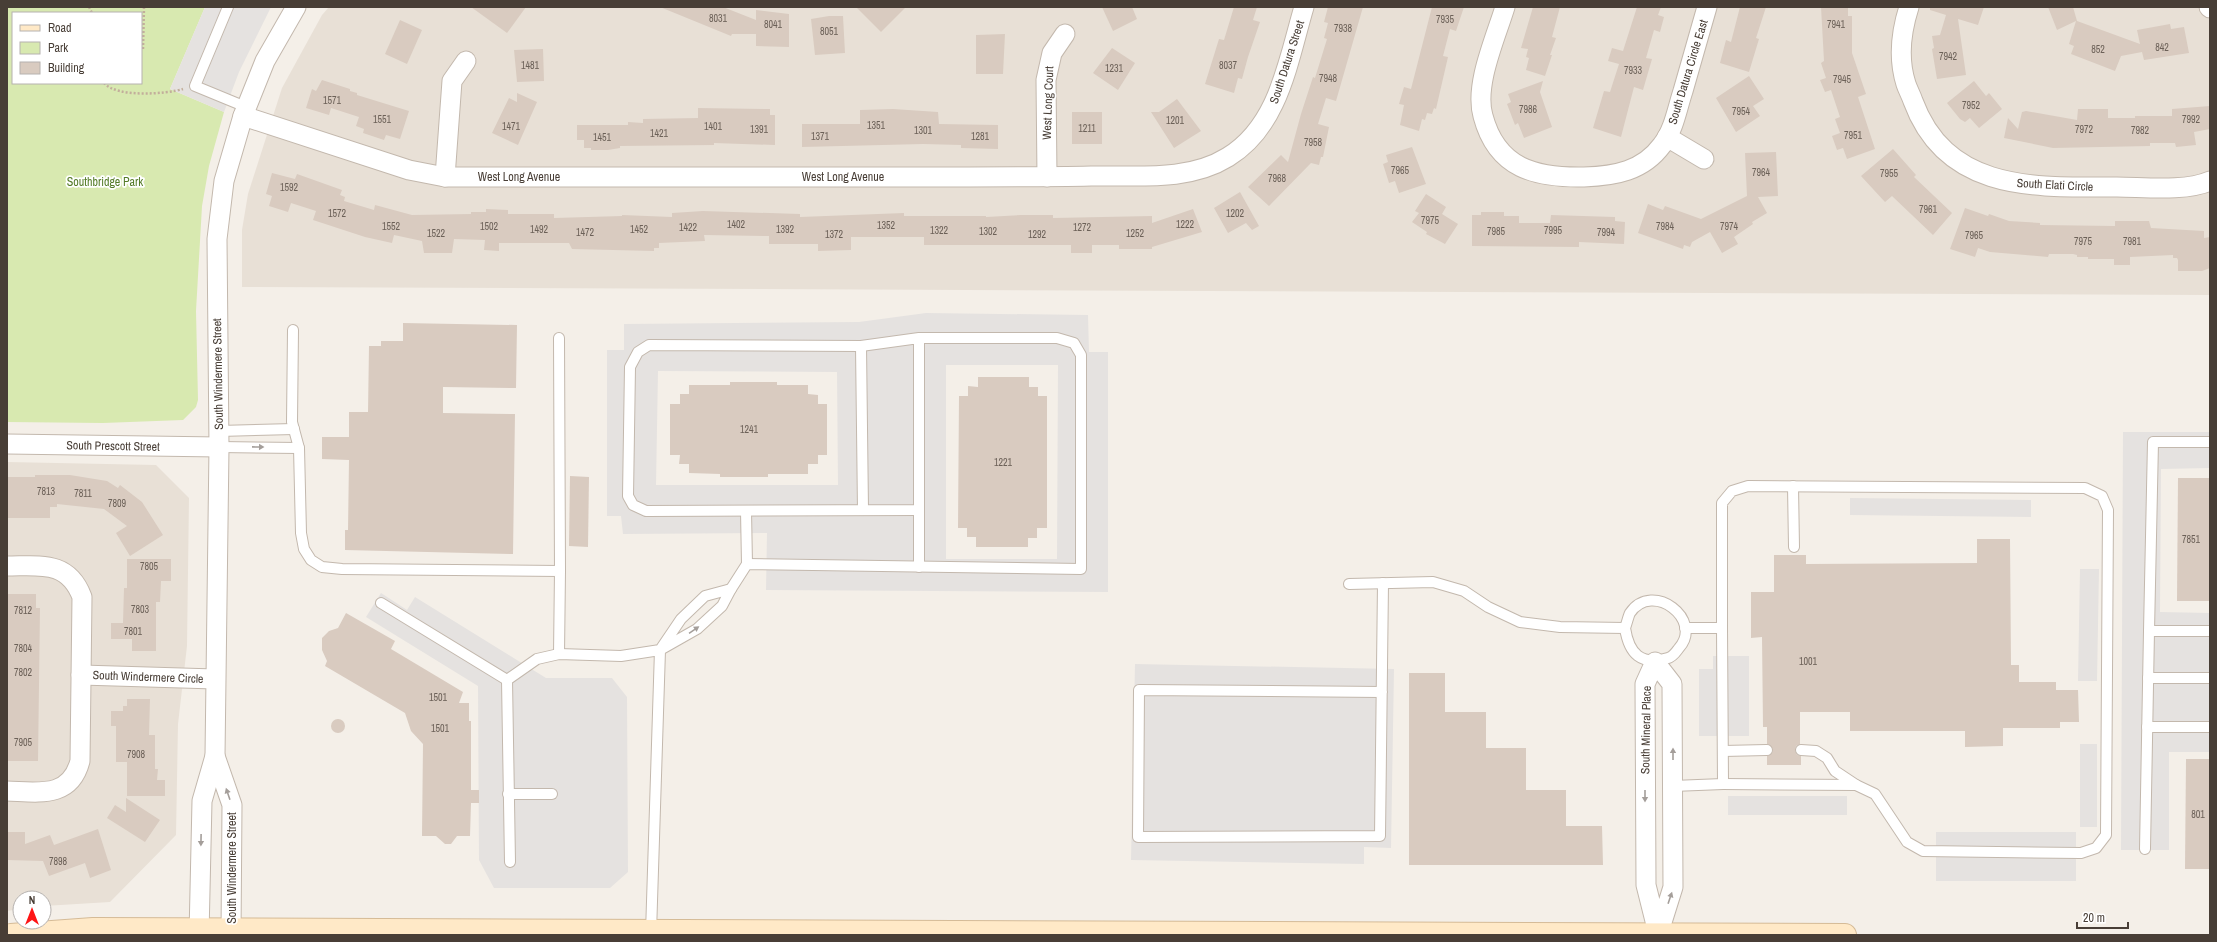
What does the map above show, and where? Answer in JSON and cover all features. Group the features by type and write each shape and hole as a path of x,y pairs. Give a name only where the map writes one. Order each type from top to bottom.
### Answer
{"main road":[{"path":"11,935 93,929 199,933 1845,935"}],"street":[{"name":"South Windermere Street","path":"199,933 202,801 215,756 219,439 217,239 224,181 244,112 265,61 296,7"},
{"name":"South Datura Street","path":"1236,151 1251,139 1270,114 1277,96 1304,7"},
{"name":"South Datura Circle East","path":"1505,7 1482,82 1482,115 1496,145 1508,157 1528,171 1553,176 1619,174 1646,161 1667,137 1708,7"},
{"name":"South Elati Circle","path":"1909,7 1904,22 1900,50 1906,85 1919,117 1930,134 1944,149 1962,164 1983,175 2002,181 2047,187 2186,187 2210,181"},
{"name":"West Long Court","path":"1047,177 1046,80 1052,54 1065,34"},
{"path":"445,177 452,81 466,61"},
{"name":"West Long Avenue","path":"244,112 409,170 445,177 1047,177 1183,174 1207,168 1236,151"},
{"name":"South Datura Circle East","path":"1667,137 1704,158"},
{"name":"South Prescott Street","path":"7,444 219,439"},
{"name":"South Windermere Circle","path":"7,566 54,567 71,576 78,586 82,597 80,761 77,770 70,782 56,790 44,793 7,791"},
{"name":"South Mineral Place","path":"1655,662 1672,684 1673,887 1658,934 1646,877 1645,684 1655,662"},
{"name":"South Windermere Circle","path":"81,674 215,679"},
{"name":"South Windermere Street","path":"215,756 232,805 231,933"}],"lane":[{"path":"228,7 195,86 244,112"},
{"path":"293,330 292,422 299,448 300,533 304,549 311,560 322,567 342,569 560,571"},
{"path":"559,338 559,654"},
{"path":"920,338 920,567"},
{"path":"747,564 1080,569 1081,355 1074,344 1057,338 920,338 861,346 649,345 638,352 630,367 628,496 633,506 646,511 919,510"},
{"path":"861,346 863,510"},
{"path":"219,439 294,429"},
{"path":"219,439 299,448"},
{"path":"2145,849 2153,442 2210,442"},
{"path":"1723,784 1722,503 1732,491 1748,486 2085,488 2102,496 2108,510 2106,835 2096,848 2081,853 1923,851 1907,842 1875,794 1856,785 1835,770 1828,758 1816,751 1800,750"},
{"path":"1793,486 1794,547"},
{"path":"506,680 537,659 559,654 621,656 660,650 697,629 722,606 747,564 746,511"},
{"path":"1349,584 1433,582 1464,591 1488,607 1520,622 1560,627 1625,628"},
{"path":"1382,692 1139,690 1138,837 1380,836 1382,692 1383,583"},
{"path":"651,933 660,650 681,619 705,596 731,589"},
{"path":"1658,600 1671,605 1680,614 1685,628 1683,644 1672,657 1655,662 1640,658 1633,651 1627,642 1625,628 1630,613 1641,603 1658,600"},
{"path":"381,603 506,680"},
{"path":"1685,628 1722,628"},
{"path":"2149,632 2210,632"},
{"path":"2148,678 2210,678"},
{"path":"506,680 510,862"},
{"path":"2148,728 2210,727"},
{"path":"1723,751 1767,750"},
{"path":"1673,786 1723,784 1856,785"},
{"path":"508,794 552,794"}],"path":[{"path":"143,50 144,7"},
{"path":"105,84 110,89 118,91 156,93 172,92 195,86"}],"shaded area":[{"path":"205,7 271,7 239,72 224,112 170,89"},
{"path":"329,7 2210,7 2210,295 242,287 242,230 248,194 282,88 322,15"},
{"path":"926,313 1088,315 1089,352 1108,352 1108,592 766,590 767,533 623,534 621,516 607,516 607,350 624,350 624,324 859,322","holes":["946,365 1058,365 1057,559 946,559","658,371 837,372 838,485 656,485"]},
{"path":"2123,432 2210,432 2210,468 2161,469 2160,612 2210,613 2210,752 2169,752 2169,850 2121,850"},
{"path":"7,462 156,465 189,498 187,646 178,724 176,835 110,902 52,906 52,890 12,890 12,910 7,911"},
{"path":"1850,498 2031,500 2031,517 1850,515"},
{"path":"2080,569 2099,569 2097,681 2078,681"},
{"path":"381,593 407,610 415,597 546,678 612,678 627,697 628,872 610,888 494,888 479,860 478,686 366,617"},
{"path":"1713,656 1749,656 1749,736 1699,736 1699,669 1713,669"},
{"path":"1135,664 1394,669 1391,848 1364,847 1364,864 1131,860"},
{"path":"2080,744 2097,744 2097,827 2080,827"},
{"path":"1728,796 1847,796 1847,815 1728,815"},
{"path":"1936,832 2076,832 2076,881 1936,881"}],"green space":[{"name":"Southbridge Park","path":"7,7 205,7 170,89 224,112 209,166 202,206 196,311 198,400 196,407 183,420 103,423 7,422"}],"building":[{"path":"471,7 526,7 507,33"},
{"path":"660,7 723,7 756,20 756,10 789,14 789,47 756,46 756,34 732,34 731,36"},
{"path":"856,7 906,7 881,32"},
{"path":"1102,7 1132,7 1137,19 1113,31"},
{"path":"1234,7 1257,7 1253,20 1260,22 1242,79 1238,78 1234,93 1205,84 1219,39 1224,40"},
{"path":"1328,7 1363,7 1336,101 1326,98 1318,124 1329,127 1323,157 1321,157 1319,165 1311,163 1269,206 1248,187 1281,155 1288,162 1301,114 1313,77 1315,78 1327,39 1324,38 1328,23 1324,22"},
{"path":"1432,7 1464,7 1456,31 1450,29 1443,56 1448,57 1436,109 1434,108 1432,114 1427,113 1425,120 1422,119 1419,131 1400,125 1404,105 1399,104 1404,87 1411,89"},
{"path":"1533,7 1560,7 1552,37 1556,38 1545,76 1526,70 1529,58 1526,57 1528,49 1521,48"},
{"path":"1637,7 1661,7 1658,15 1664,17 1660,32 1654,30 1646,58 1652,59 1643,90 1634,87 1621,137 1593,128 1604,91 1610,92 1619,64 1608,61 1612,48 1623,51"},
{"path":"1740,7 1766,7 1756,38 1759,39 1749,72 1720,63 1726,40 1731,42"},
{"path":"1821,7 1848,8 1848,16 1852,16 1852,53 1866,94 1858,97 1875,149 1847,159 1843,148 1837,150 1832,136 1840,133 1835,119 1840,117 1831,90 1825,92 1820,80 1826,78 1821,63 1824,61"},
{"path":"1930,7 1984,7 1978,25 1958,19 1966,75 1937,79 1932,49 1934,48 1932,36 1940,35 1946,15 1930,10"},
{"path":"2048,7 2073,7 2077,21 2140,44 2137,30 2170,24 2171,29 2184,27 2189,53 2144,60 2142,52 2121,56 2115,71 2071,54 2074,46 2069,44 2076,21 2057,30"},
{"path":"829,16 843,16 845,53 815,55 811,19"},
{"path":"400,20 422,30 407,64 385,54"},
{"path":"1005,34 1003,74 976,74 976,35"},
{"path":"1112,48 1135,63 1118,90 1093,73"},
{"path":"543,49 544,81 517,82 514,50"},
{"path":"1749,76 1764,99 1753,106 1760,116 1736,132 1716,98"},
{"path":"322,80 350,89 350,91 357,93 357,95 409,111 400,139 386,135 384,140 363,133 364,129 356,126 359,117 331,108 329,115 306,108 312,89 316,91"},
{"path":"1543,81 1540,92 1552,127 1524,138 1518,123 1515,125 1507,104 1511,102 1508,94"},
{"path":"1974,81 1986,96 1989,93 2002,109 1979,128 1970,118 1965,122 1960,119 1947,103"},
{"path":"517,93 537,102 518,145 492,133 509,98 517,102"},
{"path":"1177,99 1201,131 1174,148 1151,112 1159,112"},
{"path":"2210,106 2210,129 2194,132 2196,145 2176,147 2175,143 2150,143 2150,146 2053,148 2004,138 2008,118 2018,129 2022,112 2026,111 2077,120 2078,109 2108,109 2108,118 2135,118 2135,116 2172,116 2172,109"},
{"path":"698,108 770,109 770,115 775,115 775,145 714,143 714,145 620,146 620,148 608,150 591,150 591,148 584,148 584,140 577,140 577,125 628,125 628,122 643,123 643,119 698,118"},
{"path":"893,109 938,112 939,124 998,125 998,149 961,148 961,145 923,144 802,147 802,124 860,124 860,110"},
{"path":"1072,112 1102,112 1102,144 1072,144"},
{"path":"1412,147 1426,184 1399,193 1395,181 1389,183 1383,164 1388,162 1386,155"},
{"path":"1893,149 1916,175 1914,177 1952,213 1933,235 1892,196 1885,202 1861,176"},
{"path":"1776,152 1778,196 1758,197 1767,213 1752,222 1753,224 1734,237 1738,244 1722,253 1710,232 1692,242 1690,247 1684,245 1683,249 1638,233 1648,204 1663,210 1665,206 1701,219 1747,196 1745,153"},
{"path":"272,173 295,179 297,174 342,190 340,195 345,197 344,201 374,210 375,205 412,215 471,214 471,212 486,212 486,209 508,210 508,214 554,214 554,218 622,215 672,217 672,213 703,211 800,214 800,217 904,213 904,216 986,217 1053,215 1053,218 1152,216 1152,223 1193,209 1202,232 1152,247 1152,249 1119,249 1119,245 1092,245 1092,253 1071,253 1071,245 924,245 924,237 851,237 851,250 818,251 818,244 769,244 769,236 704,235 705,241 659,243 659,248 654,248 654,251 572,249 569,243 499,243 499,251 484,250 485,240 454,239 452,253 424,253 422,241 394,235 392,243 365,237 313,220 316,211 291,203 288,212 269,206 272,196 266,194"},
{"path":"1240,192 1259,226 1252,230 1246,223 1228,233 1214,208"},
{"path":"1426,194 1446,207 1442,214 1458,224 1445,244 1426,234 1427,232 1412,222 1419,213 1415,211"},
{"path":"1965,208 2009,221 2040,223 2040,225 2115,226 2115,221 2149,221 2151,228 2204,231 2204,238 2210,237 2210,268 2202,271 2178,271 2178,260 2177,258 2173,258 2173,255 2130,257 2130,265 2114,265 2114,259 2088,259 2088,257 2077,257 2077,255 2073,254 2049,254 2048,257 1990,252 1978,248 1975,257 1950,249"},
{"path":"1481,212 1504,212 1504,216 1519,216 1519,223 1550,223 1551,215 1615,217 1615,221 1625,222 1624,244 1579,242 1579,247 1472,246 1472,215 1481,215"},
{"path":"403,323 517,325 516,388 443,387 443,413 515,414 513,554 345,550 345,530 348,530 349,460 322,459 322,437 349,437 349,412 368,412 369,346 381,346 381,341 403,341"},
{"path":"978,377 1029,377 1029,387 1038,387 1038,396 1047,396 1047,528 1037,528 1037,538 1028,538 1028,547 976,547 976,537 967,537 967,528 958,528 959,396 968,396 968,386 978,387"},
{"path":"730,382 777,382 777,385 808,385 808,394 818,395 818,404 827,404 827,455 818,455 818,464 808,464 808,474 768,474 768,477 720,477 720,474 689,473 689,464 679,464 680,455 670,455 670,404 680,404 680,394 689,394 689,385 730,385"},
{"path":"35,475 70,475 107,481 118,488 120,485 142,502 163,535 130,556 116,533 127,526 104,509 57,504 57,507 50,507 50,518 7,518 7,477 35,477"},
{"path":"570,476 589,477 588,547 569,546"},
{"path":"2178,478 2210,478 2210,601 2177,601"},
{"path":"1977,539 2010,539 2011,665 2019,665 2019,682 2056,682 2056,690 2078,690 2079,722 2060,722 2060,728 2003,728 2003,746 1965,747 1965,731 1850,731 1850,712 1800,712 1800,744 1796,746 1795,750 1797,755 1801,756 1801,765 1767,765 1767,756 1772,753 1773,749 1767,744 1767,727 1763,727 1762,637 1751,638 1751,592 1774,592 1774,555 1806,555 1806,564 1977,563"},
{"path":"127,559 171,559 171,581 161,581 160,602 156,602 156,651 132,651 132,639 111,639 111,623 123,623 124,588 127,588"},
{"path":"7,594 36,594 36,608 40,608 38,761 8,761"},
{"path":"346,613 395,641 391,649 463,692 459,703 469,703 469,721 471,721 471,790 479,790 479,803 471,803 470,836 457,836 451,844 445,844 436,836 422,836 423,744 411,731 405,713 325,666 327,661 322,650 322,638 329,631 338,628"},
{"path":"1409,673 1445,673 1445,712 1486,712 1486,748 1526,748 1526,790 1566,790 1566,826 1602,826 1603,865 1409,865"},
{"path":"127,699 150,699 149,735 155,735 155,769 158,769 157,780 165,780 165,796 127,796 127,762 116,762 116,726 111,726 111,711 123,711 123,706 127,706"},
{"path":"335,719 341,719 345,723 345,729 341,733 335,733 331,729 331,723"},
{"path":"2186,759 2210,759 2210,869 2185,869"},
{"path":"126,798 160,820 145,842 107,818 115,805 126,812"},
{"path":"98,829 111,870 90,878 85,863 49,876 43,861 7,860 7,832 25,832 25,844 50,835 54,845"}]}
